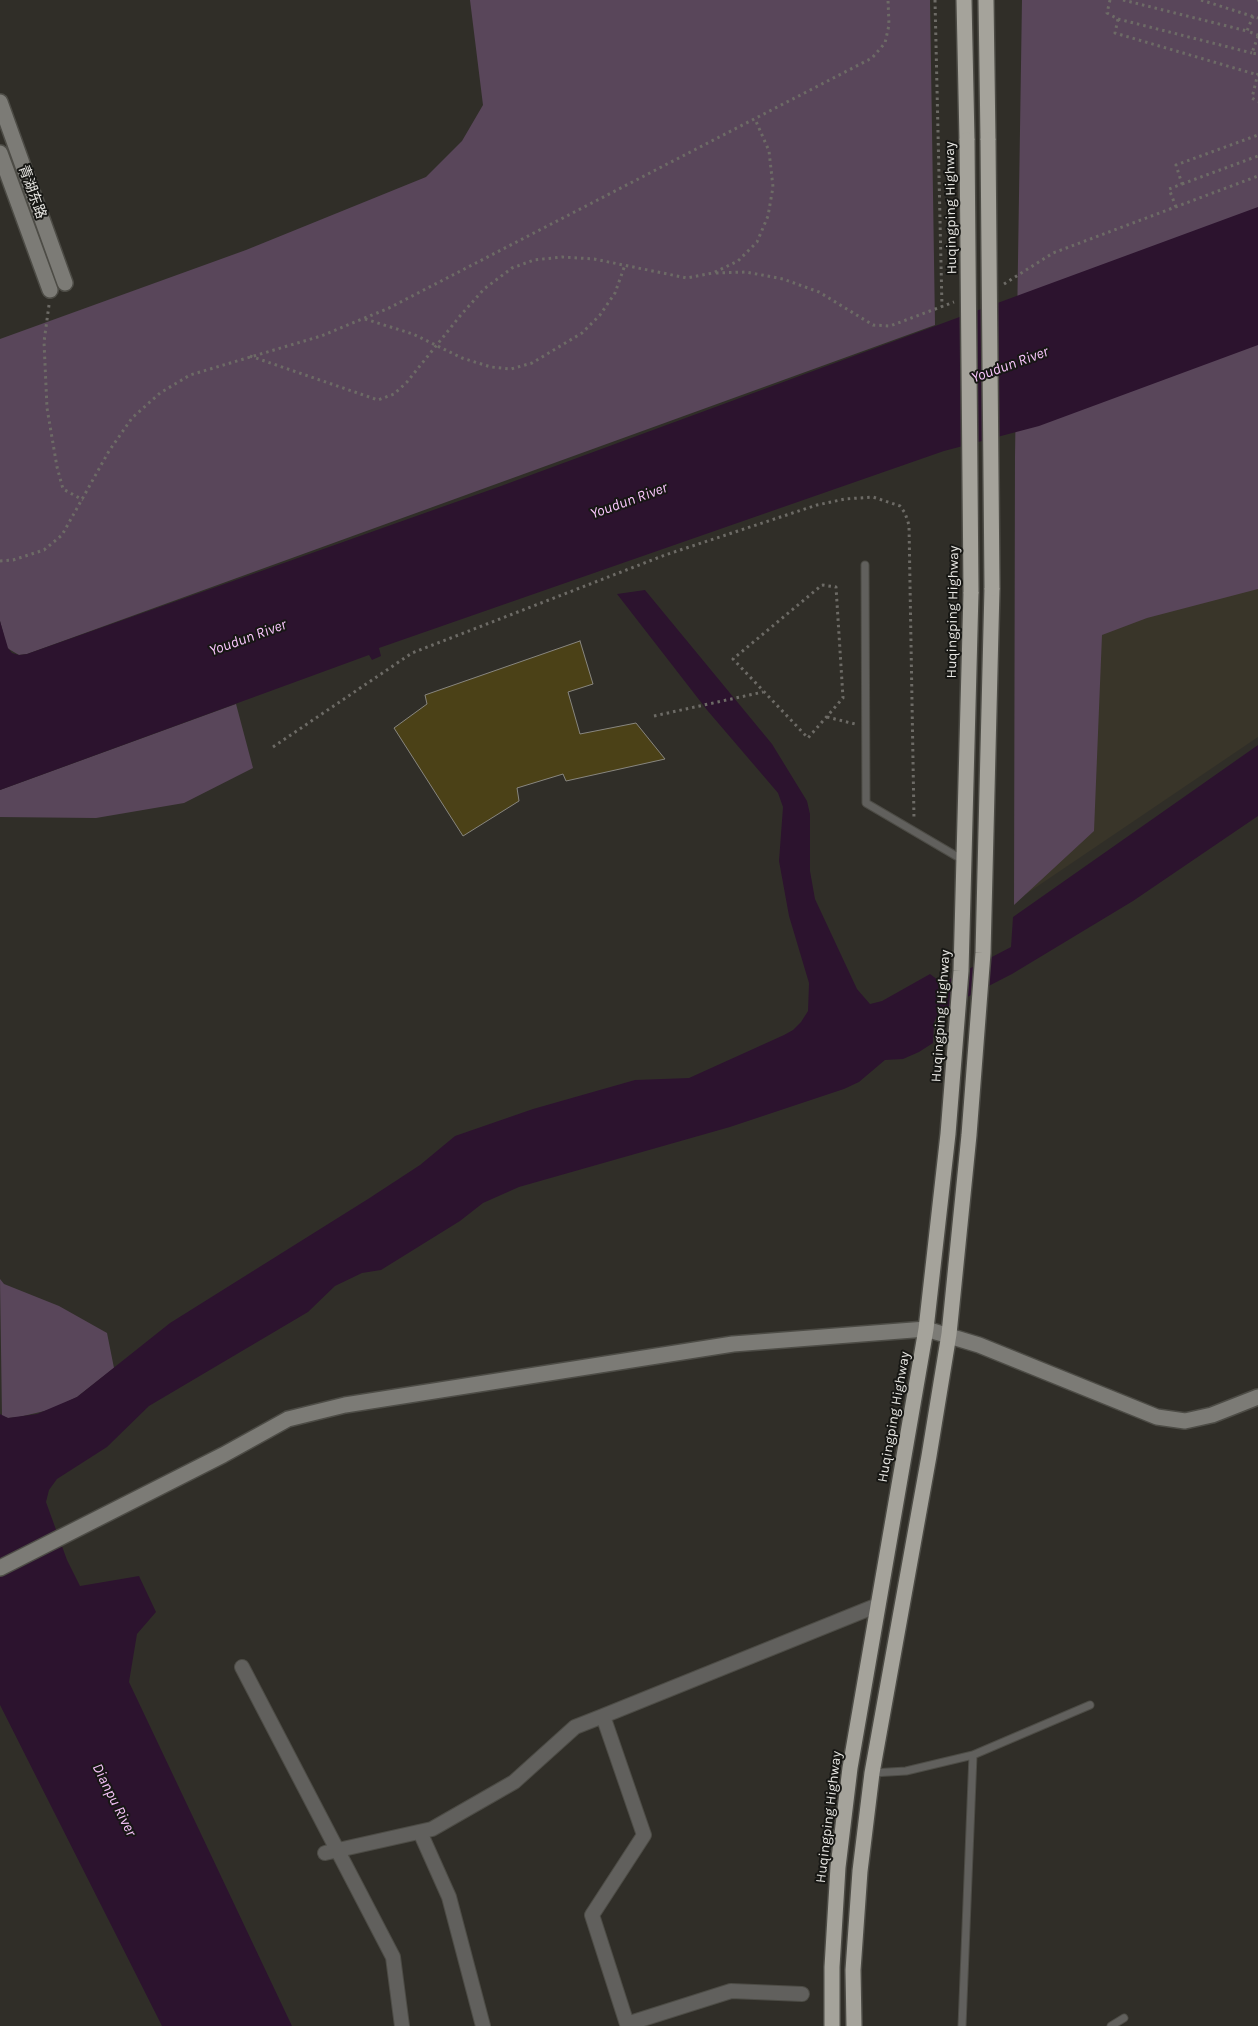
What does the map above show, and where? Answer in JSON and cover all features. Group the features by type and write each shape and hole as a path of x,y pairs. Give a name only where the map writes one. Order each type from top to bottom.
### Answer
{"highway":[{"name":"Huqingping Highway","path":"832,2026 832,1967 838,1867 850,1768 926,1329 948,1134 961,971 971,592 964,0"},
{"path":"854,2026 853,1970 859,1881 872,1773 949,1334 980,1000 983,953 992,588 986,0"}],"street":[{"name":"青湖东路","path":"0,102 65,283"},
{"name":"青湖东路","path":"0,153 50,290"},
{"path":"0,1568 288,1419 346,1405 732,1344 926,1329 949,1334 1157,1417 1185,1421 1212,1415 1258,1397"},
{"path":"331,1852 432,1829 514,1782 575,1727 878,1605"},
{"path":"242,1667 331,1852 393,1957 402,2026"},
{"path":"603,1716 644,1835 592,1915 628,2024 731,1991 802,1994"},
{"path":"420,1832 449,1897 483,2026"}],"lane":[{"path":"865,564 866,803 963,861"},
{"path":"872,1773 906,1771 973,1755 1090,1705"},
{"path":"962,2026 973,1755"},
{"path":"1111,2026 1124,2018"}],"path":[{"path":"0,561 14,560 44,550 62,535 109,451 132,418 160,393 190,376 249,356 321,336 389,308 872,58 885,43 889,25 888,0"},
{"path":"935,0 942,307"},
{"path":"1110,0 1107,13 1118,19 1258,54"},
{"path":"1123,0 1258,36 1252,53"},
{"path":"1201,0 1258,18"},
{"path":"1247,32 1253,16"},
{"path":"1118,19 1115,33 1258,74 1252,98 1258,102"},
{"path":"249,356 378,400 394,394 407,382 484,289 512,268 534,260 562,257 594,259 687,278 713,273 738,261 757,242 768,216 773,187 769,151 755,119"},
{"path":"1182,184 1176,165 1258,136"},
{"path":"1176,207 1168,189 1258,156"},
{"path":"364,319 412,334 462,358 491,367 511,369 532,363 582,332 600,316 615,293 625,265"},
{"path":"50,290 44,342 47,408 57,467 63,489 83,500"},
{"path":"273,747 412,652 665,556 817,505 845,499 873,497 900,506 905,512 909,525 915,832"},
{"path":"822,585 836,587 843,698 827,717 808,738 732,659 822,585"},
{"path":"654,716 763,692"},
{"path":"827,717 866,727"}],"shaded area":[{"path":"470,0 930,0 935,325 27,654 19,655 7,648 0,621 0,339 246,250 426,177 462,141 483,105"},
{"path":"1022,0 1258,0 1258,589 1147,618 1102,635 1094,831 1014,905 1015,456"},
{"path":"1258,345 1258,737 1026,894 1036,726"},
{"path":"236,704 253,768 184,803 96,818 0,817 0,790"},
{"path":"0,1279 4,1284 59,1306 107,1333 114,1368 77,1397 53,1409 19,1417 8,1418 2,1416"}],"water":[{"name":"Youdun River","path":"1258,207 1258,345 1039,426 944,451 379,648 381,656 372,660 369,655 0,790 0,621 8,648 12,653 19,655 27,654 501,486"},
{"name":"Dianpu River","path":"645,590 772,744 807,801 810,814 810,871 815,899 857,989 870,1004 882,1001 930,974 942,983 1011,947 1013,917 1258,745 1258,816 1133,901 1012,974 940,1011 934,1022 933,1043 919,1052 903,1059 885,1060 859,1082 844,1089 730,1127 519,1187 483,1203 460,1221 381,1270 362,1273 335,1286 308,1312 149,1406 107,1447 57,1479 49,1490 46,1502 67,1560 80,1586 139,1576 156,1612 137,1634 129,1682 292,2026 162,2026 0,1705 0,1414 8,1418 37,1414 77,1397 170,1323 420,1165 455,1136 533,1109 635,1080 689,1078 784,1035 801,1022 808,1011 809,983 789,916 779,861 783,807 778,793 707,710 617,594"}],"building":[{"path":"580,641 593,684 568,692 580,734 636,723 665,759 566,781 563,774 517,788 519,801 463,836 394,728 427,704 425,695"}]}
